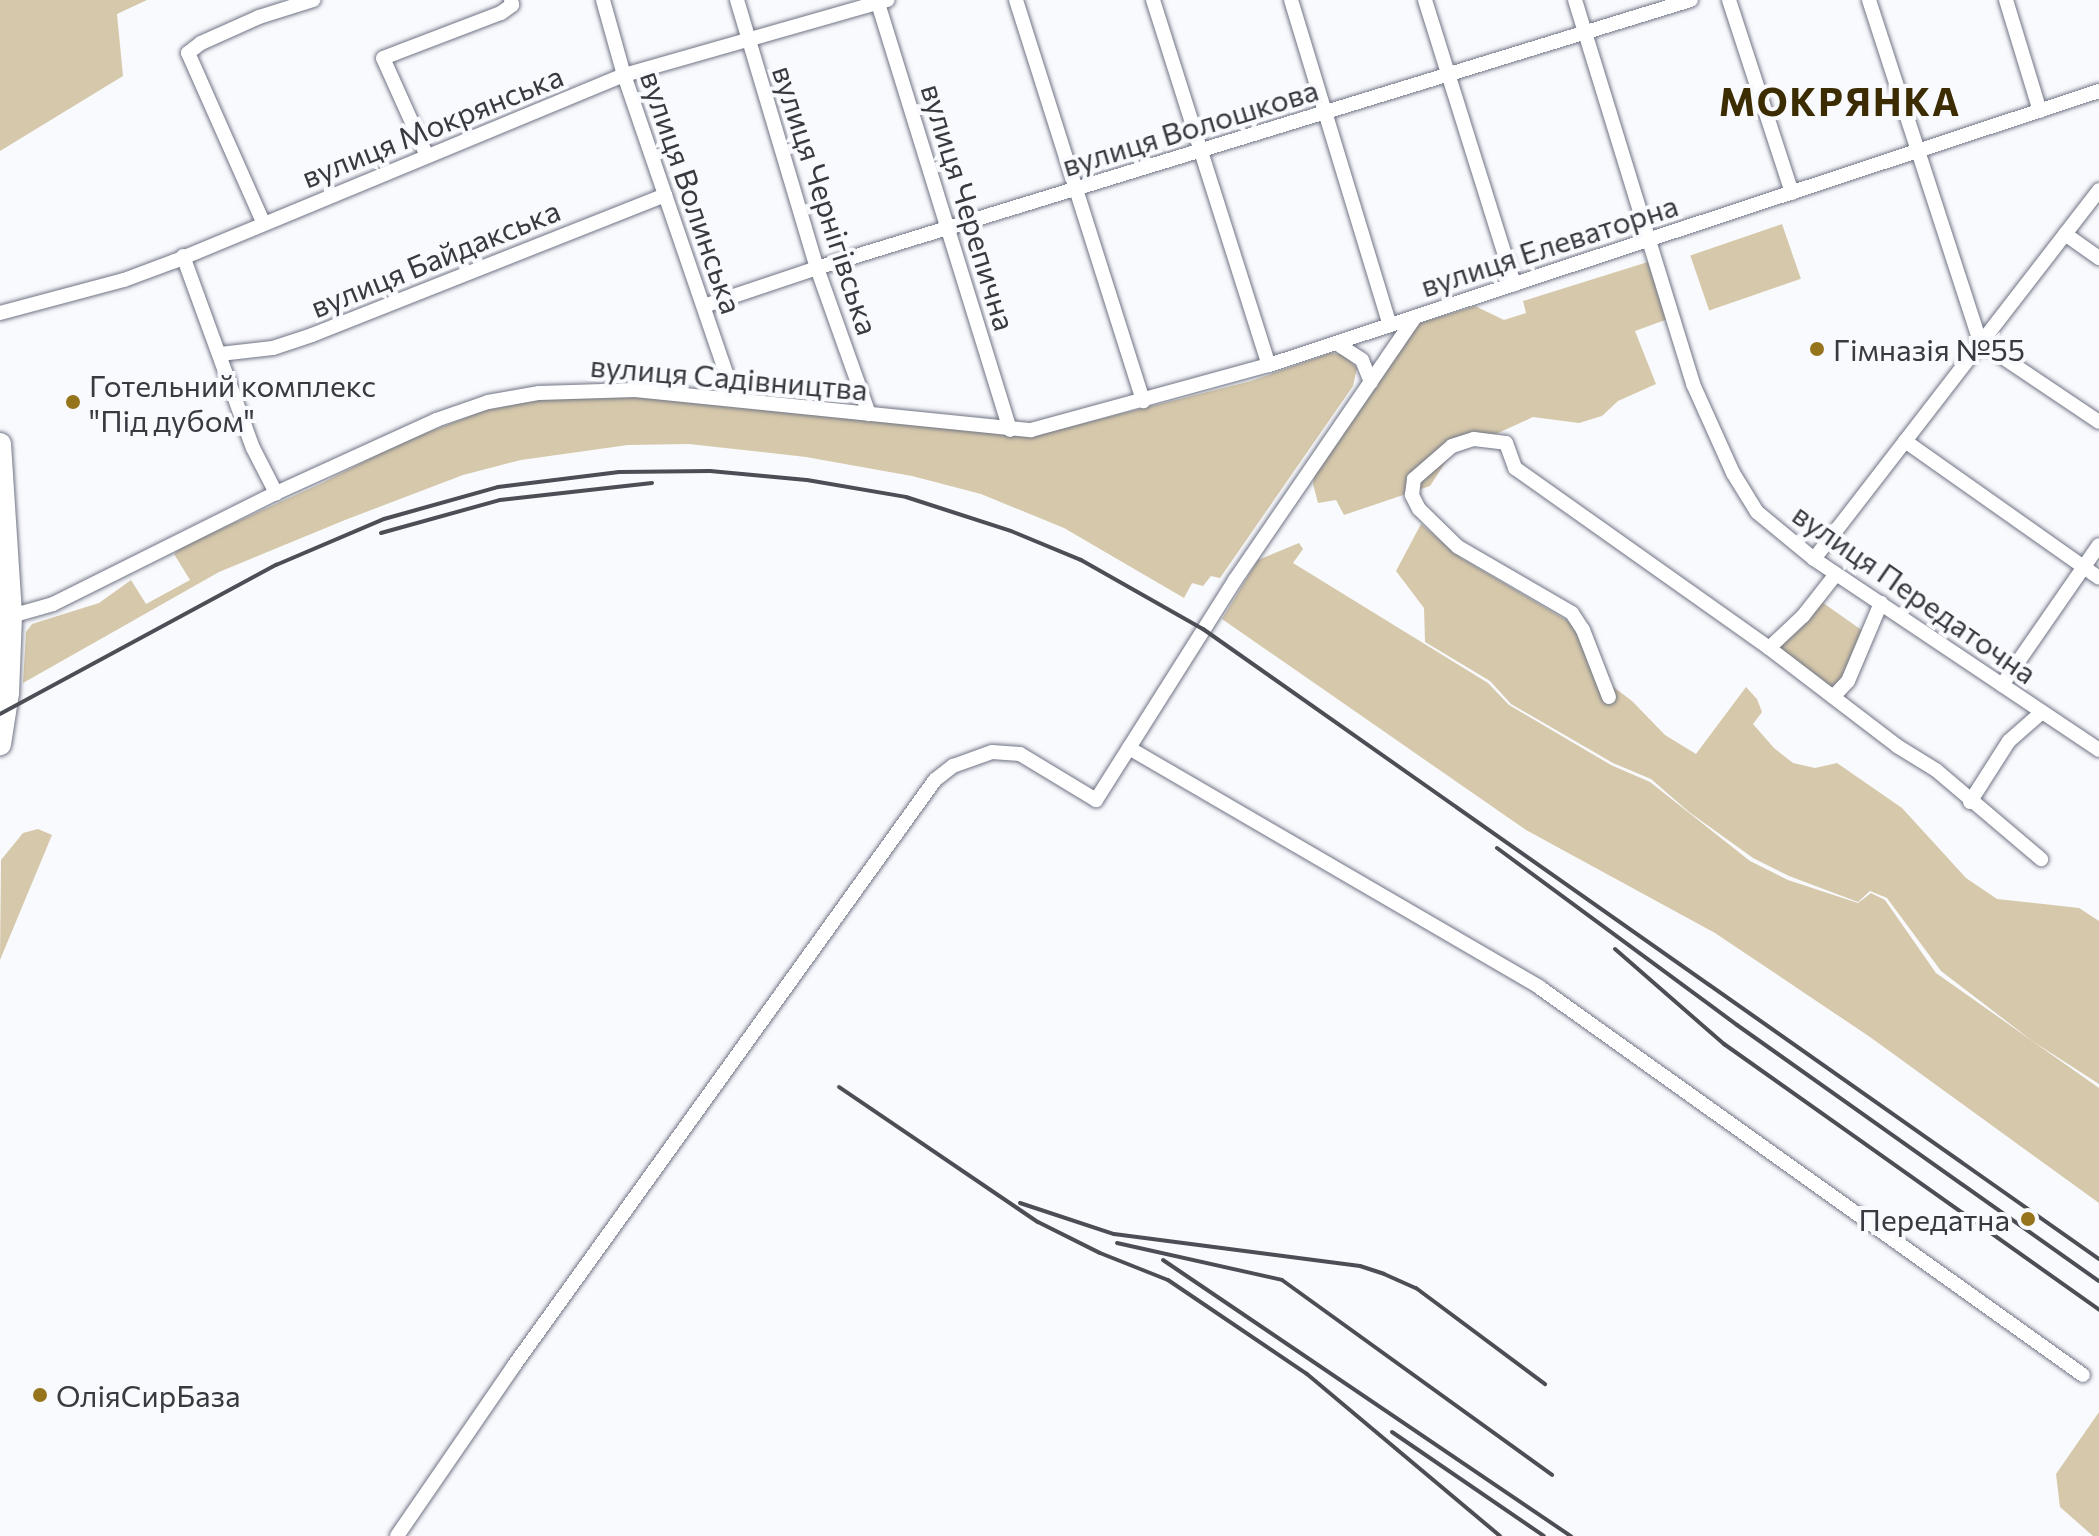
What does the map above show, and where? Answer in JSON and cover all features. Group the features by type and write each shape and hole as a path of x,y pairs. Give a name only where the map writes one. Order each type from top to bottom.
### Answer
{"highway":[{"path":"0,444 11,616 0,744"}],"street":[{"path":"263,222 188,53 201,43 259,17 313,0"},
{"path":"427,156 383,58 501,13 512,5 511,0"},
{"name":"вулиця Волинська","path":"603,0 624,75 735,399"},
{"name":"вулиця Чернігівська","path":"737,0 817,268 869,414"},
{"path":"1016,0 1143,401"},
{"path":"1153,0 1269,365"},
{"path":"1291,0 1390,325"},
{"path":"1425,0 1514,284"},
{"name":"вулиця Передаточна","path":"1575,0 1651,239 1693,384 1733,473 1757,512 1814,559 2099,750"},
{"name":"вулиця Волошкова","path":"704,306 817,268 1586,35 1691,0"},
{"path":"1729,0 1792,193"},
{"path":"1869,0 1980,342 2099,422"},
{"path":"2006,0 2040,111"},
{"name":"вулиця Мокрянська","path":"0,313 124,280 624,75 881,1"},
{"name":"вулиця Черепична","path":"881,1 1010,430"},
{"name":"вулиця Елеваторна","path":"1010,430 1031,430 1269,365 2099,91"},
{"path":"1814,559 2099,190"},
{"name":"вулиця Байдакська","path":"220,354 273,348 312,335 665,195"},
{"path":"2065,234 2099,258"},
{"path":"183,256 253,448 276,493"},
{"path":"397,1536 513,1367 935,780 953,766 992,752 1020,754 1096,800 1208,621 1415,317"},
{"path":"1336,343 1362,360 1371,382"},
{"name":"вулиця Садівництва","path":"11,616 53,604 276,493 436,420 488,402 585,389 735,399 1010,430"},
{"path":"1609,697 1583,630 1572,613 1458,547 1419,509 1412,495 1414,479 1452,446 1474,439 1506,443 1515,468 1769,648 1897,746 1936,770 1970,802 2041,859"},
{"path":"1905,441 2099,578"},
{"path":"2002,685 2099,545"},
{"path":"1769,648 1803,616 1836,574"},
{"path":"1833,697 1848,681 1881,603"},
{"path":"1970,802 2009,741 2042,712"},
{"path":"1129,748 1539,987 2083,1375"}],"shaded area":[{"path":"0,0 147,0 117,14 123,76 0,151"},
{"path":"1782,224 1801,279 1709,310 1690,256"},
{"path":"1651,261 1668,319 1635,331 1656,384 1618,401 1602,416 1579,423 1533,417 1496,434 1454,441 1447,460 1430,486 1344,515 1336,500 1318,503 1313,484 1316,468 1417,324 1475,306 1504,320 1526,313 1523,301"},
{"path":"1331,353 1344,355 1357,368 1353,386 1220,578 1211,576 1203,586 1192,583 1184,598 1064,528 981,494 912,476 806,457 689,444 628,445 521,460 463,475 345,520 219,572 23,683 26,632 32,624 99,603 131,580 146,604 190,580 174,554 183,546 320,484 403,442 483,411 541,399 647,397 1023,435 1049,432 1251,381"},
{"path":"1421,524 1461,558 1568,621 1597,646 1607,682 1632,701 1665,735 1696,754 1746,687 1757,699 1762,712 1753,724 1774,748 1793,763 1815,768 1837,763 1902,808 1966,878 1997,899 2079,908 2099,921 2099,1084 2031,1040 1941,971 1887,898 1870,891 1858,902 1789,876 1753,858 1689,812 1651,779 1613,763 1511,704 1490,681 1425,642 1424,608 1396,571"},
{"path":"1299,543 1303,549 1293,563 1488,683 1509,705 1611,765 1650,782 1750,861 1788,880 1858,903 1871,893 1885,900 1936,973 2099,1088 2099,1203 1870,1037 1715,933 1526,830 1222,619 1258,560"},
{"path":"1819,600 1863,631 1840,682 1832,690 1777,647"},
{"path":"38,829 52,835 0,960 1,860 23,833"},
{"path":"2099,1412 2099,1536 2093,1536 2060,1507 2056,1474"}],"railway":[{"path":"0,714 276,565 384,519 498,487 619,472 710,471 807,480 906,497 1011,531 1081,560 1203,629 2099,1259"},
{"path":"381,533 500,500 652,483"},
{"path":"1497,848 1737,1025 2099,1281"},
{"path":"1615,949 1724,1044 2099,1310"},
{"path":"839,1087 1038,1222 1100,1253 1168,1280 1307,1374 1500,1536"},
{"path":"1020,1203 1114,1234 1360,1266 1384,1274 1416,1288 1545,1384"},
{"path":"1117,1243 1282,1280 1552,1475"},
{"path":"1163,1260 1571,1536"},
{"path":"1392,1432 1544,1536"}],"place":[{"name":"Гімназія №55","path":"1817,349"},
{"name":"Готельний комплекс \"Під дубом\"","path":"73,402"},
{"name":"Передатна","path":"2028,1219"},
{"name":"ОліяСирБаза","path":"40,1395"}],"district":[{"name":"МОКРЯНКА","path":"1840,101"}]}
